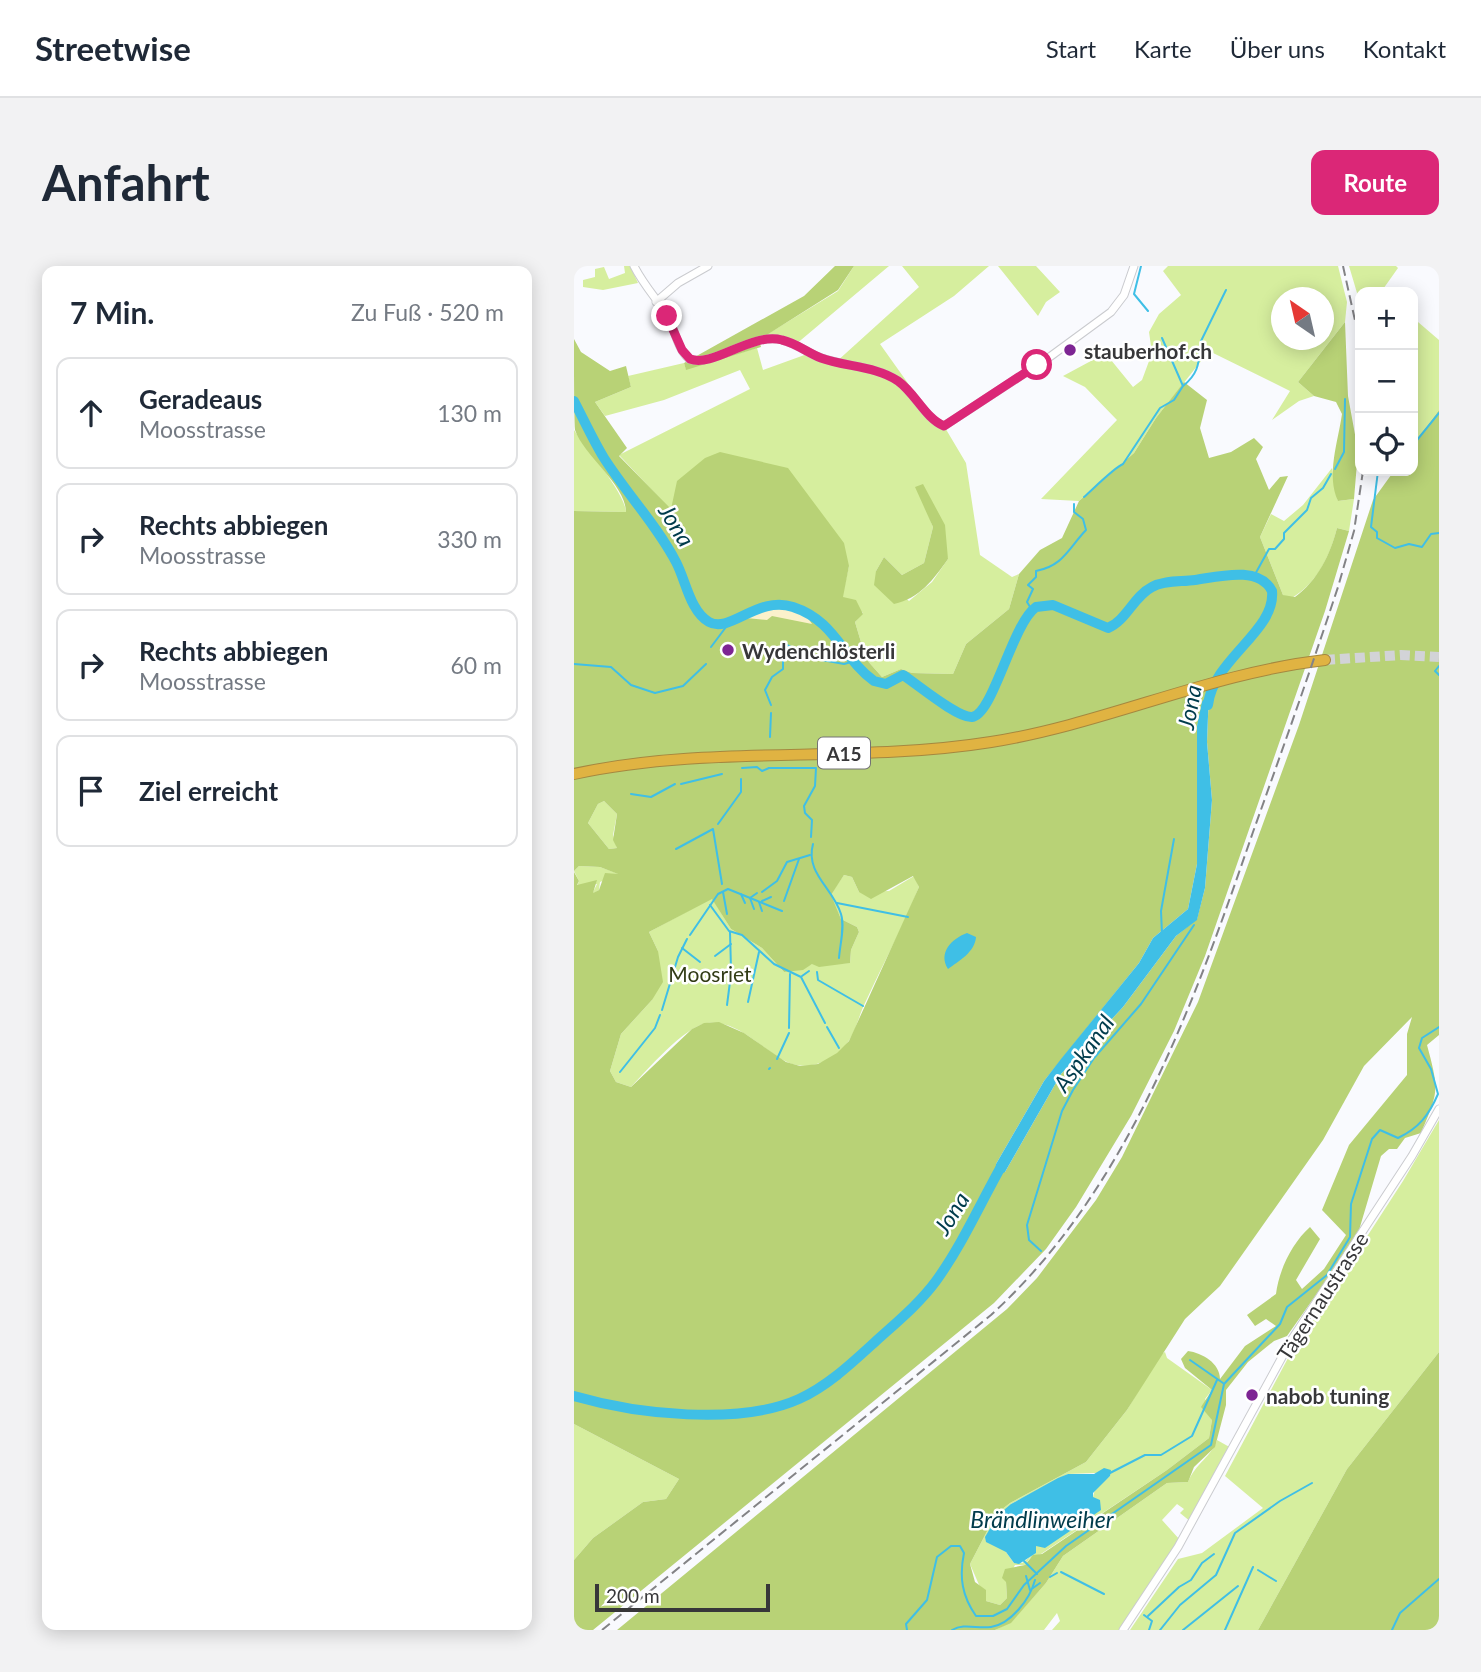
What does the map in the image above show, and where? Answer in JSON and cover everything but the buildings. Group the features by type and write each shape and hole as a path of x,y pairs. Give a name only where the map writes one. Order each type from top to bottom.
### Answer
{"highway":[{"name":"A15","path":"574,774 641,762 706,756 900,752 976,745 1050,730 1244,673 1325,660"}],"street":[{"path":"634,266 667,316 682,350 690,359 702,361 758,340 778,339 835,363 892,377 910,391 936,421 944,426 1051,356 1111,312 1125,295 1134,266"},
{"path":"656,302 678,283 708,266"},
{"name":"Tägernaustrasse","path":"1124,1630 1189,1529 1292,1339 1406,1166 1439,1109"}],"green space":[{"path":"624,266 630,266 638,283 603,290 583,287 583,280 595,277 595,269 604,267 609,279 625,273"},
{"path":"835,266 854,266 838,290 759,340 761,347 686,370 684,363 804,296"},
{"path":"854,266 889,266 795,345 758,340 838,291"},
{"path":"902,266 989,266 954,296 880,344 932,417 944,426 966,463 980,555 1012,577 1019,574 1009,609 966,644 953,674 912,673 901,669 882,677 866,659 855,622 863,613 842,597 849,566 671,510 619,455 750,389 740,370 664,400 605,416 595,402 631,387 628,376 684,363 686,369 757,348 763,370 810,353 835,363 919,287","holes":["926,509 948,559 932,582 909,601 876,571 884,557 902,575 924,563 933,527"]},
{"path":"998,266 1036,266 1060,292 1046,302 1038,316"},
{"path":"1168,266 1338,266 1347,302 1345,322 1334,336 1334,287 1271,287 1271,350 1323,350 1298,382 1314,396 1299,401 1272,420 1290,391 1209,351 1156,418 1134,453 1079,501 1041,499 1117,420 1085,387 1063,376 1102,355 1111,360 1133,387 1142,380 1152,353 1149,332 1159,314 1181,295 1163,271"},
{"path":"1349,266 1398,268 1385,287 1355,287"},
{"path":"1345,322 1348,396 1355,434 1354,499 1338,501 1333,469 1342,414 1336,402 1314,396 1298,382 1323,350 1334,350 1334,336"},
{"path":"1418,322 1439,340 1439,410 1418,438"},
{"path":"574,339 581,352 610,371 626,366 631,387 595,402 627,448 619,456 671,509 677,481 705,458 720,452 788,468 844,543 849,566 843,597 856,600 863,614 855,622 866,659 882,677 901,669 912,673 953,674 966,644 1009,609 1019,574 1040,550 1062,538 1079,501 1134,453 1156,418 1184,382 1207,400 1200,428 1209,458 1231,452 1254,438 1263,447 1256,459 1269,490 1280,477 1288,476 1260,537 1283,595 1295,597 1310,583 1331,548 1337,528 1349,531 1325,611 1205,956 1174,1031 1131,1116 1076,1207 1046,1249 994,1303 593,1630 574,1630 574,1560 593,1538 643,1502 666,1499 679,1479 574,1424 574,872 579,881 577,885 597,880 593,893 599,890 605,873 618,874 600,867 579,866 574,871 574,511 626,512 619,491 575,430","holes":["1209,692 1207,742 1212,800 1205,888 1197,919 1176,936 1123,1007 1061,1074 1005,1172 996,1164 1044,1081 1139,963 1153,938 1188,909 1197,864 1197,726","604,801 617,814 613,840 617,848 609,849 588,823 598,804","844,875 852,877 859,892 871,899 913,876 919,887 849,1041 837,1053 818,1064 800,1066 786,1062 744,1033 719,1022 704,1023 692,1029 631,1087 616,1082 610,1071 621,1034 652,1000 663,982 658,951 649,932 712,899 731,929 762,948 784,972 803,970 812,964 819,967 850,963 851,950 859,932 857,927 841,919 831,895"]},
{"path":"1439,410 1439,1035 1427,1045 1434,1072 1435,1090 1421,1133 1405,1138 1397,1149 1389,1149 1381,1156 1357,1237 1287,1336 1274,1341 1248,1362 1226,1390 1226,1405 1215,1447 1194,1467 1188,1482 1167,1483 1063,1556 1046,1583 1011,1623 995,1630 617,1630 1007,1309 1037,1278 1096,1200 1122,1157 1198,1002 1299,725 1373,500 1390,476 1418,476 1418,438","holes":["1412,1017 1407,1034 1407,1075 1349,1145 1322,1210 1346,1235 1324,1269 1302,1289 1296,1280 1320,1239 1310,1227 1287,1258 1276,1294 1247,1315 1255,1326 1266,1319 1276,1326 1245,1346 1220,1379 1214,1364 1199,1354 1188,1351 1181,1359 1185,1368 1212,1390 1201,1407 1212,1420 1209,1438 1167,1470 1042,1554 1033,1555 1025,1565 1005,1569 1002,1578 1006,1582 1007,1598 1000,1605 986,1601 986,1590 975,1582 970,1564 996,1514 1010,1503 1086,1462 1127,1410 1185,1319 1220,1286 1323,1140 1364,1066"]},
{"path":"574,430 620,494 626,512 574,511"},
{"path":"1332,468 1338,501 1354,499 1349,531 1337,528 1321,568 1308,586 1290,599 1283,595 1260,537 1271,514 1284,521 1303,505"},
{"path":"923,484 945,525 948,559 919,593 894,604 874,585 876,571 884,557 902,575 924,563 933,527 915,487"},
{"path":"604,801 617,814 613,835 617,848 609,849 588,823 598,804"},
{"path":"579,866 600,867 619,874 600,882 599,890 592,894 597,884 577,886 579,881 574,871"},
{"name":"Moosriet","path":"844,875 852,877 859,892 889,891 914,876 919,887 853,1033 843,1049 820,1063 795,1065 778,1057 739,1030 718,1023 707,1023 678,1040 631,1087 616,1082 610,1071 621,1034 652,1000 658,951 649,932 712,898 731,929 762,948 784,972 812,964 850,963 851,950 859,932 857,927 841,919 830,895"},
{"path":"1439,1120 1439,1352 1347,1469 1258,1630 1130,1630 1178,1559 1202,1553 1263,1508 1225,1476 1287,1360 1403,1181"},
{"path":"1165,1352 1167,1358 1212,1390 1205,1399 1212,1420 1209,1438 1167,1470 1041,1554 1030,1558 1025,1565 1015,1565 1006,1582 1007,1598 1000,1605 986,1601 970,1564 996,1514 1010,1503 1086,1462 1127,1410 1160,1355","holes":["1095,1473 1110,1476 1095,1489 1093,1497 1036,1546 1035,1553 1022,1563 1014,1563 1006,1552 1011,1504 1068,1474"]},
{"path":"1439,1352 1439,1630 1258,1630 1347,1469"},
{"path":"574,1424 679,1479 666,1499 643,1502 593,1538 574,1560"},
{"path":"1217,1440 1233,1449 1191,1522 1180,1513 1184,1509 1177,1504 1162,1520 1180,1540 1152,1586 1119,1630 1052,1630 1060,1621 1057,1613 1044,1630 995,1630 1011,1622 1046,1583 1063,1556 1167,1483 1188,1482"}],"sand":[{"path":"786,604 802,609 812,624 772,616 767,620 746,618 751,611"}],"water":[{"path":"1209,691 1207,742 1212,800 1205,888 1197,920 1176,936 1123,1007 1061,1074 1005,1172 995,1177 996,1164 1044,1081 1139,963 1153,938 1188,909 1197,864 1197,726 1202,702"},
{"path":"967,933 976,937 973,947 966,956 948,969 945,952 951,943"},
{"name":"Brändlinweiher","path":"1104,1468 1111,1470 1110,1476 1093,1493 1093,1497 1100,1500 1101,1510 1045,1548 1036,1546 1036,1553 1019,1564 1014,1563 1006,1552 986,1542 985,1537 998,1515 1011,1504 1068,1474 1094,1474"}],"waterway":[{"path":"1141,266 1134,294 1148,311"},
{"path":"1201,341 1226,290"},
{"path":"1084,497 1123,464 1160,408 1174,400 1183,386 1162,338"},
{"path":"1183,386 1196,369 1200,348"},
{"path":"1335,469 1344,452 1345,399"},
{"name":"Jona","path":"574,401 604,458 668,548 697,611 709,622 726,623 768,606 793,607 819,621 874,681 886,684 903,675 947,707 972,717 980,712 987,701 1019,631 1036,607 1053,605 1108,628 1120,620 1140,596 1157,585 1226,575 1258,578 1272,591 1271,605 1255,633 1221,673 1212,689 1208,705"},
{"path":"1418,439 1439,413"},
{"path":"1253,578 1269,549 1275,549 1284,539 1284,533 1307,510 1311,498 1323,488 1331,474"},
{"path":"1377,476 1371,527 1377,532 1377,538 1395,548 1409,544 1422,547 1431,534 1439,533"},
{"path":"1032,610 1027,602 1033,589 1028,585 1036,577 1036,571 1059,561 1086,530 1083,519 1074,512 1074,504"},
{"path":"711,647 729,623"},
{"path":"771,705 765,690 772,677 783,669 783,649 787,645 811,658 844,664 855,661"},
{"path":"574,664 611,667 631,685 655,693 683,686 706,664"},
{"path":"1439,666 1435,671 1439,675"},
{"path":"770,737 771,713"},
{"path":"742,768 757,767 762,771 769,768"},
{"path":"769,768 816,768 815,786 804,806 805,813 812,820 811,837"},
{"path":"681,784 722,774"},
{"path":"718,824 741,792 741,779"},
{"path":"631,794 651,797 675,784"},
{"path":"676,849 713,829 722,884"},
{"path":"1162,934 1161,911 1174,839"},
{"path":"813,844 813,864 816,872 841,914 839,958"},
{"path":"762,892 777,881 787,862 810,855"},
{"path":"784,901 799,859"},
{"path":"690,935 718,894 728,889 782,911"},
{"path":"723,892 727,914"},
{"path":"754,909 750,898 757,893"},
{"path":"741,894 745,903"},
{"path":"762,901 771,897"},
{"path":"759,902 762,911"},
{"path":"837,903 908,917"},
{"path":"710,905 729,931 742,935 774,964 801,977 825,1023"},
{"name":"Aspkanal","path":"1041,1251 1029,1240 1027,1225 1062,1111 1094,1058 1141,1004 1194,925"},
{"path":"730,932 731,969"},
{"path":"662,1010 678,957 687,939"},
{"path":"715,956 731,944"},
{"path":"682,948 700,962"},
{"path":"748,1002 759,952"},
{"path":"802,976 809,971"},
{"path":"817,972 818,980 863,1006"},
{"path":"727,1005 731,974"},
{"path":"789,1028 790,974"},
{"path":"620,1072 655,1028 660,1015"},
{"path":"827,1027 839,1048"},
{"path":"907,1630 906,1624 927,1600 937,1557 951,1546 960,1546 964,1553 963,1586 971,1609 976,1616 993,1616 1007,1609 1024,1585 1066,1546 1211,1445 1224,1384 1280,1324 1287,1307 1327,1275 1350,1237 1351,1204 1372,1139 1380,1130 1398,1138 1418,1125 1431,1108 1438,1094 1431,1069 1419,1048 1422,1038 1439,1027"},
{"path":"777,1059 789,1033"},
{"name":"Jona","path":"574,1396 657,1412 718,1415 775,1407 810,1394 849,1365 908,1312 929,1289 954,1253 1002,1165"},
{"path":"1190,1360 1223,1383"},
{"path":"1110,1473 1145,1455 1161,1455 1192,1436 1217,1380"},
{"path":"1160,1630 1180,1605 1216,1575 1235,1533 1280,1501 1312,1483"},
{"path":"1148,1616 1179,1587 1191,1580 1202,1563 1214,1554"},
{"path":"1024,1561 1037,1574"},
{"path":"1225,1630 1253,1567"},
{"path":"1258,1570 1276,1581"},
{"path":"1061,1572 1104,1594"},
{"path":"1050,1577 1057,1573"},
{"path":"1026,1576 1030,1590"},
{"path":"1392,1630 1400,1613 1439,1579"},
{"path":"952,1630 961,1627 991,1627 1006,1621 1029,1595 1035,1580"},
{"path":"1033,1588 1040,1583"},
{"path":"1183,1630 1238,1586"},
{"path":"1144,1615 1152,1621 1149,1630"}],"tunnel":[{"path":"1325,660 1401,655 1439,657"}],"railway":[{"path":"1343,266 1355,320"},
{"path":"602,1630 991,1315 1039,1265 1081,1211 1119,1152 1151,1091 1206,962 1338,587 1354,531 1362,476"}],"place":[{"name":"stauberhof.ch","path":"1070,350"},
{"name":"Wydenchlösterli","path":"728,650"},
{"name":"nabob tuning","path":"1252,1395"}],"route":[{"path":"667,316 685,355 695,361 702,361 758,340 768,338 789,341 835,363 892,377 901,382 936,421 944,426 999,387 1037,365"}]}
